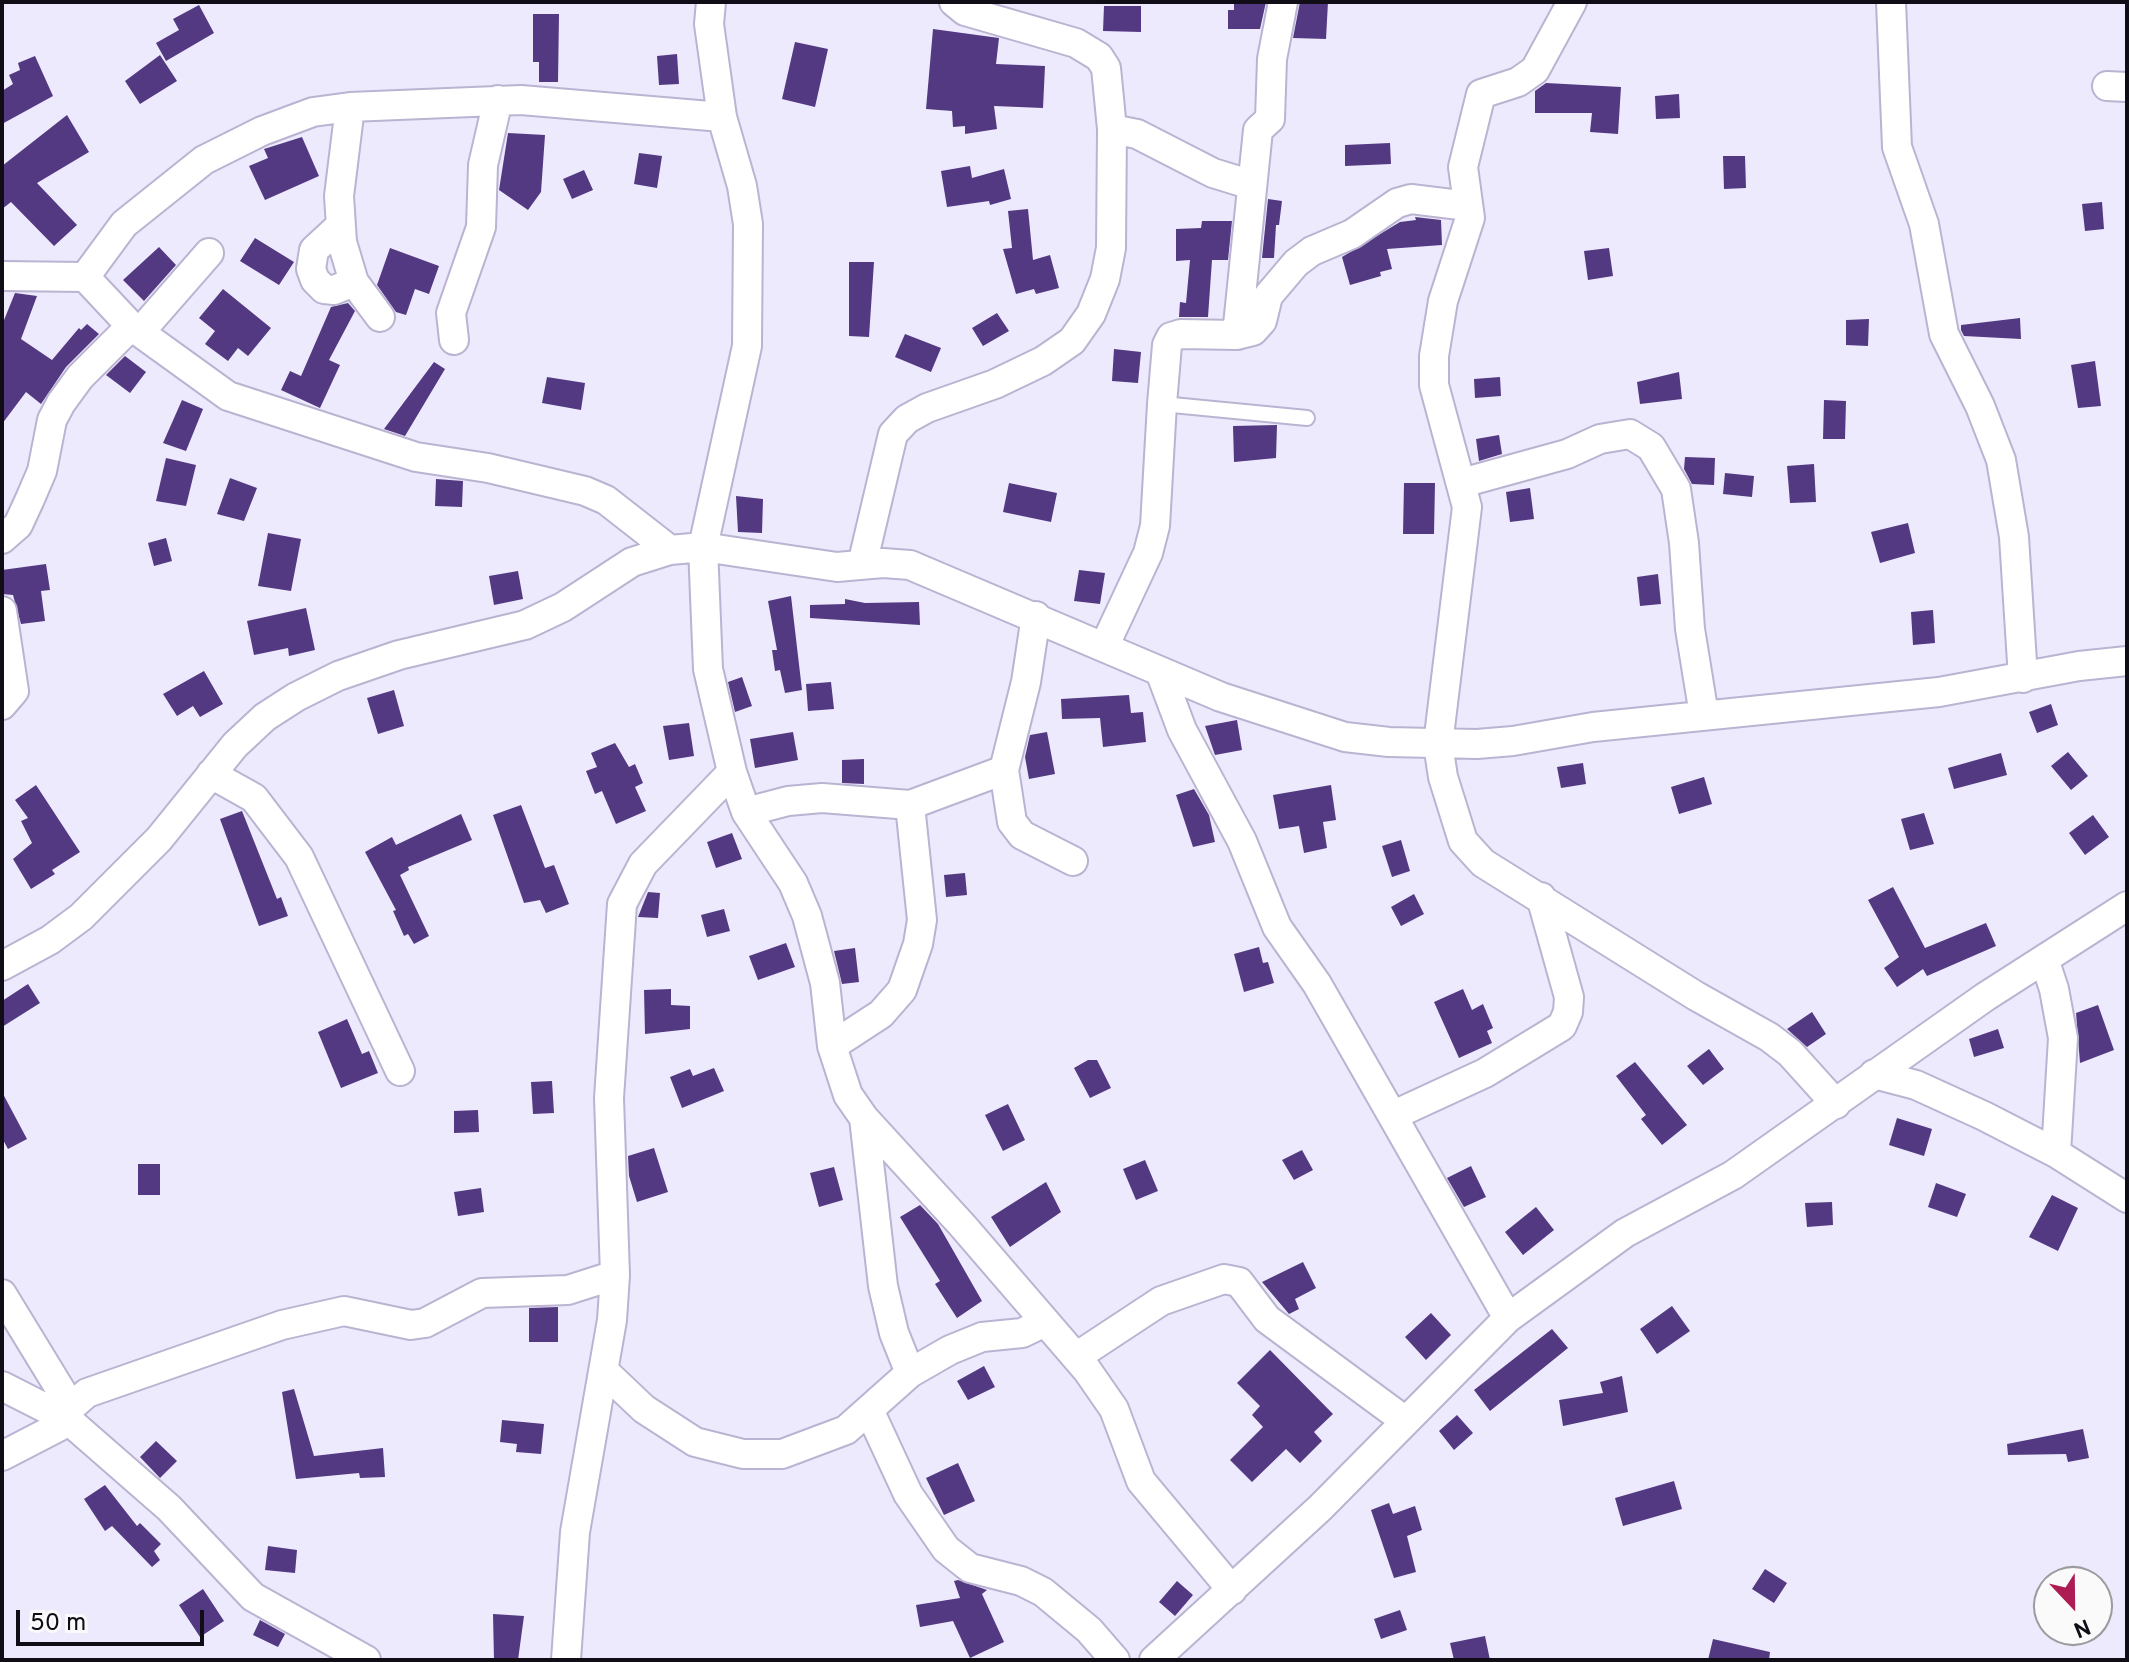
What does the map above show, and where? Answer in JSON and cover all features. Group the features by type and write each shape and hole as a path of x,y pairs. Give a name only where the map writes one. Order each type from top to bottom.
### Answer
{"street":[{"path":"711,2 709,24 722,117 742,186 748,224 747,346 703,547 708,669 732,772 746,812 793,883 807,916 825,983 832,1046 848,1095 864,1118 971,1235 1043,1323 1076,1357 1114,1409 1141,1481 1151,1496 1232,1590"},
{"path":"862,565 893,434 907,419 927,408 995,384 1043,361 1072,341 1091,314 1105,279 1111,248 1112,129 1106,68 1099,57 1076,43 965,11 954,2"},
{"path":"1237,335 1258,130 1270,119 1272,59 1283,2"},
{"path":"1572,2 1535,70 1518,82 1481,94 1463,167 1470,218 1467,236 1451,273 1434,356 1434,385 1467,507 1438,744 1443,777 1463,841 1483,863 1696,996 1769,1037 1790,1053 1836,1104"},
{"path":"1891,2 1900,161 1924,224 1944,334 1980,406 2001,460 2014,537 2023,678"},
{"path":"85,277 124,224 204,160 262,131 313,112 350,107 498,100 722,117"},
{"path":"454,340 451,313 481,227 483,165 498,100"},
{"path":"350,107 339,196 340,226 354,282 380,317"},
{"path":"1112,129 1137,134 1213,173 1252,185"},
{"path":"1104,647 1148,553 1155,526 1162,404 1167,345 1171,337 1181,334 1237,335 1253,331 1262,321 1268,296 1296,263 1312,251 1352,234 1397,203 1411,199 1468,206"},
{"path":"2,539 18,525 30,499 42,471 52,420 61,403 80,377 136,329 209,253"},
{"path":"2,276 85,277 136,329 203,381 228,396 416,457 488,468 585,491 606,500 670,550"},
{"path":"1462,483 1567,454 1600,439 1630,434 1651,447 1676,489 1684,543 1690,629 1704,715"},
{"path":"2,966 50,940 114,886 265,717 338,676 399,655 525,625 563,607 632,562 670,550 703,547 803,563 910,565 1036,616 1161,674 1283,719 1345,737 1438,744 1513,741 1582,728 1939,692 2079,666 2127,661"},
{"path":"2,611 14,691 2,705"},
{"path":"1036,616 1026,682 1004,770 1012,822 1022,835 1073,861"},
{"path":"1161,674 1182,730 1242,841 1277,927 1317,984 1508,1318"},
{"path":"746,812 788,801 822,798 910,805 1004,770"},
{"path":"566,1660 575,1532 605,1372 615,1275 609,1098 622,904 643,864 732,772"},
{"path":"211,774 254,798 274,819 299,857 400,1071"},
{"path":"832,1046 881,1014 902,990 918,944 922,920 910,805"},
{"path":"1394,1115 1485,1073 1562,1026 1568,1012 1569,997 1541,897"},
{"path":"1154,1660 1320,1508 1508,1318 1625,1233 1733,1175 1985,997 2045,962 2127,906"},
{"path":"2045,962 2054,989 2063,1038 2056,1153"},
{"path":"1874,1074 1916,1085 2056,1153 2127,1198"},
{"path":"864,1118 883,1286 894,1333 910,1373"},
{"path":"2,1456 47,1434 87,1393 323,1314 361,1312 411,1325 425,1323 482,1293 568,1290 615,1275"},
{"path":"1076,1357 1161,1301 1224,1279 1239,1282 1267,1319 1404,1420"},
{"path":"2,1294 69,1413 169,1508 253,1597 366,1660"},
{"path":"605,1372 644,1409 695,1442 743,1454 782,1454 846,1430 870,1412 910,1373 974,1340 1022,1333 1043,1323"},
{"path":"2,1386 69,1413"},
{"path":"870,1412 908,1494 946,1549 970,1568 1021,1581 1043,1592 1089,1630 1115,1660"}],"lane":[{"path":"1162,404 1307,418"}],"building":[{"path":"1234,2 1266,2 1260,29 1228,29 1228,10 1234,10"},
{"path":"1300,2 1328,2 1326,39 1293,38"},
{"path":"199,5 214,33 166,61 156,43 179,30 173,19"},
{"path":"1104,6 1141,6 1141,32 1103,31"},
{"path":"533,14 559,14 558,82 539,82 539,62 533,62"},
{"path":"933,29 999,38 996,64 1045,66 1043,108 994,106 997,129 965,134 965,126 953,127 952,111 926,109"},
{"path":"795,42 828,49 815,107 782,99"},
{"path":"677,54 679,84 659,85 657,56"},
{"path":"160,55 177,81 140,104 125,81"},
{"path":"35,56 53,96 2,124 2,91 13,84 9,75 20,70 18,63"},
{"path":"1546,83 1621,87 1618,134 1590,132 1592,113 1535,113 1535,91"},
{"path":"1679,94 1680,118 1656,119 1655,96"},
{"path":"67,115 89,152 37,183 77,225 54,246 11,202 2,209 2,166"},
{"path":"508,133 545,135 541,192 528,210 499,190"},
{"path":"302,137 319,176 265,200 249,166 268,158 264,149"},
{"path":"1390,143 1391,164 1345,166 1345,145"},
{"path":"639,153 662,156 657,188 634,184"},
{"path":"1723,156 1745,156 1746,188 1724,189"},
{"path":"970,166 972,178 1004,169 1011,199 990,205 989,201 947,207 941,171"},
{"path":"584,170 593,190 572,199 563,179"},
{"path":"1268,199 1282,201 1279,225 1276,225 1274,258 1262,258"},
{"path":"2102,202 2104,229 2085,231 2082,204"},
{"path":"1028,209 1033,260 1050,255 1059,288 1036,294 1034,289 1016,294 1003,249 1012,248 1008,211"},
{"path":"1415,217 1441,220 1442,245 1387,249 1392,269 1380,272 1381,276 1350,285 1342,257 1400,222 1416,220"},
{"path":"1202,221 1232,221 1228,260 1212,260 1208,317 1179,317 1180,302 1186,303 1190,260 1176,261 1176,229 1201,228"},
{"path":"255,238 294,262 279,285 240,261"},
{"path":"159,247 176,265 144,301 123,280"},
{"path":"390,248 439,266 429,294 415,289 406,315 396,312 377,285"},
{"path":"1609,248 1613,276 1588,280 1584,251"},
{"path":"849,262 874,262 869,337 849,336"},
{"path":"223,289 271,328 248,356 238,348 228,361 205,344 215,331 199,318"},
{"path":"15,293 37,296 21,339 52,360 79,328 81,330 87,324 99,334 66,367 41,404 26,392 2,424 2,325"},
{"path":"348,303 355,311 329,360 340,365 320,408 281,390 290,371 301,376 331,307"},
{"path":"997,313 1009,331 983,346 972,328"},
{"path":"2020,318 2021,339 1964,336 1961,330 1961,325"},
{"path":"1869,319 1868,346 1846,345 1846,320"},
{"path":"905,334 941,348 931,372 895,357"},
{"path":"1114,349 1141,352 1138,383 1112,381"},
{"path":"125,356 146,372 130,393 106,375"},
{"path":"2095,361 2101,406 2078,408 2071,365"},
{"path":"434,362 445,369 405,436 384,429"},
{"path":"1679,372 1682,399 1640,404 1637,382"},
{"path":"547,377 585,383 581,410 542,403"},
{"path":"1500,377 1501,396 1475,398 1474,379"},
{"path":"182,400 203,409 186,451 163,443"},
{"path":"1824,400 1846,401 1845,439 1823,439"},
{"path":"1277,425 1276,458 1234,462 1233,426"},
{"path":"1499,435 1502,454 1479,461 1476,439"},
{"path":"1685,457 1715,458 1714,485 1692,484 1684,469"},
{"path":"166,458 196,465 186,506 156,501"},
{"path":"1814,464 1816,502 1790,503 1787,466"},
{"path":"1725,473 1754,476 1752,497 1723,494"},
{"path":"230,478 257,488 244,521 217,514"},
{"path":"436,479 463,481 462,507 435,506"},
{"path":"1009,483 1057,493 1051,522 1003,512"},
{"path":"1404,483 1435,483 1434,534 1403,534"},
{"path":"1530,488 1534,519 1510,522 1506,492"},
{"path":"736,496 763,499 762,533 738,532"},
{"path":"1908,523 1915,553 1880,563 1871,532"},
{"path":"268,533 301,539 291,591 258,586"},
{"path":"166,538 172,561 154,566 148,543"},
{"path":"46,564 50,590 41,591 45,621 21,624 13,595 2,594 2,570"},
{"path":"1079,570 1105,573 1100,604 1074,601"},
{"path":"518,571 523,599 494,605 489,576"},
{"path":"1658,574 1661,604 1640,606 1637,577"},
{"path":"791,596 802,690 785,693 780,670 775,671 772,650 777,650 768,601"},
{"path":"845,599 865,603 919,602 920,625 810,618 810,605 845,604"},
{"path":"306,608 315,650 289,656 288,648 254,655 247,621"},
{"path":"1933,610 1935,643 1913,645 1911,612"},
{"path":"204,671 223,704 200,717 193,706 177,716 163,694"},
{"path":"742,677 752,706 735,712 728,682"},
{"path":"831,682 834,709 808,711 806,684"},
{"path":"394,690 404,726 378,734 367,698"},
{"path":"1129,695 1131,713 1143,712 1146,742 1103,747 1100,718 1062,719 1061,699"},
{"path":"2051,704 2058,725 2037,733 2029,712"},
{"path":"1237,720 1242,750 1215,755 1205,726"},
{"path":"689,723 694,756 669,760 663,726"},
{"path":"793,732 798,760 755,768 750,739"},
{"path":"1047,732 1055,774 1029,779 1025,757 1030,735"},
{"path":"615,743 629,767 635,764 643,783 635,787 646,811 616,824 602,791 595,794 586,771 597,767 591,753"},
{"path":"2068,752 2088,776 2071,790 2051,766"},
{"path":"2001,753 2007,775 1954,789 1948,768"},
{"path":"864,759 864,784 842,783 842,760"},
{"path":"1583,763 1586,784 1561,788 1557,767"},
{"path":"1704,777 1712,804 1679,814 1671,787"},
{"path":"36,785 80,852 52,870 55,874 31,889 13,859 32,843 21,821 28,818 15,800"},
{"path":"1331,785 1336,820 1323,822 1327,848 1304,853 1299,826 1279,829 1273,795"},
{"path":"1194,789 1209,815 1215,842 1193,847 1176,795"},
{"path":"521,805 545,868 554,865 569,904 546,913 540,900 524,903 493,815"},
{"path":"242,811 277,899 281,897 288,916 259,926 220,819"},
{"path":"1924,813 1934,844 1910,850 1901,819"},
{"path":"461,814 472,840 408,867 409,870 400,875 429,936 414,944 408,934 404,936 393,911 396,910 365,852 392,837 396,845"},
{"path":"2093,815 2109,837 2085,855 2069,833"},
{"path":"732,833 742,859 716,868 707,842"},
{"path":"1401,840 1410,871 1392,877 1382,846"},
{"path":"965,873 967,895 946,897 944,875"},
{"path":"1893,887 1925,948 1986,923 1996,946 1927,976 1923,969 1897,987 1884,968 1899,957 1868,900"},
{"path":"648,892 660,893 658,918 638,917"},
{"path":"1414,894 1424,914 1401,926 1391,907"},
{"path":"724,909 730,931 707,937 701,915"},
{"path":"786,943 795,967 758,980 749,956"},
{"path":"1259,947 1263,963 1268,962 1274,983 1244,992 1234,954"},
{"path":"855,948 859,982 842,984 834,951"},
{"path":"28,984 40,1003 2,1027 2,1001"},
{"path":"671,989 671,1005 690,1006 690,1029 645,1034 644,990"},
{"path":"1463,989 1472,1010 1483,1004 1493,1028 1487,1031 1492,1043 1459,1058 1434,1002"},
{"path":"2098,1005 2114,1050 2080,1063 2076,1013"},
{"path":"1812,1012 1826,1034 1807,1047 1787,1029"},
{"path":"347,1019 362,1054 369,1051 378,1073 341,1088 318,1032"},
{"path":"1998,1029 2004,1048 1974,1057 1969,1039"},
{"path":"1709,1049 1724,1069 1703,1085 1687,1066"},
{"path":"1088,1060 1097,1060 1111,1088 1090,1098 1074,1068"},
{"path":"1635,1062 1687,1125 1662,1145 1641,1119 1646,1115 1616,1076"},
{"path":"714,1068 724,1091 682,1108 670,1077 690,1069 693,1076"},
{"path":"552,1081 554,1113 533,1114 531,1082"},
{"path":"2,1092 27,1139 8,1149 2,1138"},
{"path":"1008,1104 1025,1140 1003,1151 985,1115"},
{"path":"478,1110 479,1132 454,1133 454,1111"},
{"path":"1897,1118 1932,1129 1924,1156 1889,1145"},
{"path":"654,1148 668,1192 637,1202 629,1176 628,1156"},
{"path":"1302,1150 1313,1170 1294,1180 1282,1160"},
{"path":"1145,1160 1158,1191 1136,1200 1123,1169"},
{"path":"138,1164 160,1164 160,1195 138,1195"},
{"path":"1471,1166 1486,1197 1464,1207 1447,1178"},
{"path":"834,1167 843,1200 819,1207 810,1173"},
{"path":"1046,1182 1061,1212 1010,1247 991,1217"},
{"path":"1936,1183 1966,1194 1957,1217 1928,1207"},
{"path":"481,1188 484,1212 458,1216 454,1192"},
{"path":"2052,1195 2078,1208 2058,1251 2029,1237"},
{"path":"1832,1202 1833,1225 1807,1227 1805,1203"},
{"path":"920,1205 938,1224 982,1301 957,1318 935,1284 940,1281 900,1217"},
{"path":"1536,1207 1554,1230 1523,1255 1505,1232"},
{"path":"1303,1262 1316,1288 1295,1299 1299,1309 1289,1314 1262,1282"},
{"path":"1672,1306 1690,1331 1657,1354 1640,1329"},
{"path":"558,1307 558,1342 529,1342 529,1308"},
{"path":"1431,1313 1451,1335 1426,1360 1405,1337"},
{"path":"1552,1329 1568,1348 1490,1411 1474,1390"},
{"path":"1270,1350 1333,1414 1314,1432 1322,1441 1300,1463 1286,1449 1252,1482 1230,1460 1263,1427 1252,1415 1260,1406 1237,1383"},
{"path":"984,1366 995,1387 968,1400 957,1381"},
{"path":"1622,1376 1628,1412 1563,1426 1559,1400 1603,1393 1600,1382"},
{"path":"294,1389 314,1456 383,1448 385,1477 360,1478 359,1473 296,1479 282,1392"},
{"path":"1457,1415 1473,1433 1454,1450 1439,1431"},
{"path":"502,1420 544,1424 541,1454 516,1452 517,1444 500,1442"},
{"path":"2083,1429 2089,1458 2068,1462 2066,1454 2008,1455 2007,1444"},
{"path":"156,1441 177,1461 160,1478 140,1457"},
{"path":"958,1463 975,1501 944,1515 926,1478"},
{"path":"1674,1481 1682,1509 1623,1526 1615,1498"},
{"path":"105,1485 137,1526 140,1523 161,1544 154,1551 160,1560 152,1567 112,1526 105,1531 84,1499"},
{"path":"1389,1503 1393,1514 1415,1506 1422,1530 1407,1536 1416,1572 1394,1578 1371,1510"},
{"path":"268,1546 297,1550 295,1573 265,1570"},
{"path":"1765,1569 1787,1583 1774,1603 1752,1589"},
{"path":"954,1581 987,1590 982,1594 1004,1642 970,1658 953,1621 920,1627 916,1605 960,1598"},
{"path":"1177,1581 1193,1595 1175,1616 1159,1602"},
{"path":"203,1589 224,1621 200,1637 179,1605"},
{"path":"1400,1610 1407,1630 1381,1639 1374,1619"},
{"path":"493,1614 524,1616 518,1660 494,1660"},
{"path":"260,1620 285,1634 278,1647 253,1635"},
{"path":"1485,1636 1490,1660 1454,1660 1450,1643"},
{"path":"1713,1639 1770,1652 1769,1660 1708,1660"}]}
